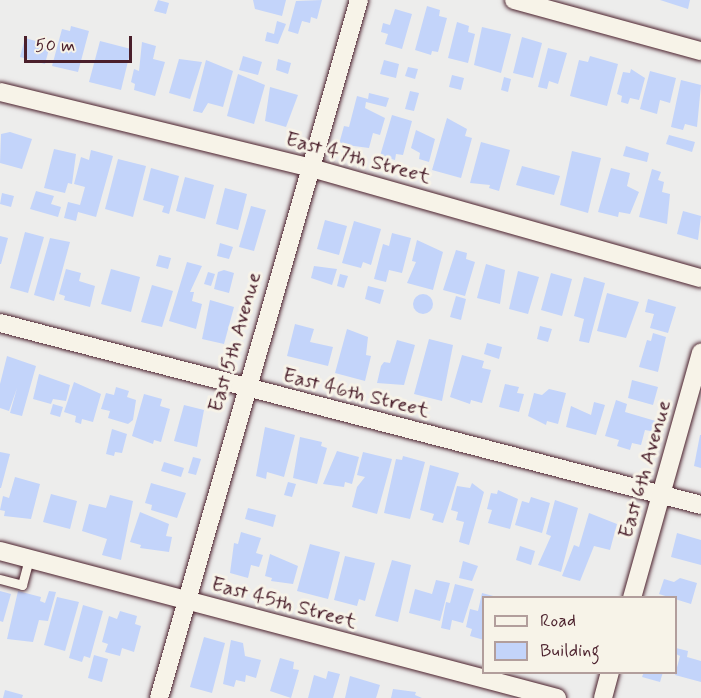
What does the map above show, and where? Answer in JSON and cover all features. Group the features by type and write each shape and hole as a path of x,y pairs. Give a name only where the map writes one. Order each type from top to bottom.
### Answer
{"street":[{"name":"East 5th Avenue","path":"159,698 308,167 358,0"},
{"path":"514,0 701,51"},
{"name":"East 47th Street","path":"0,94 308,167 701,278"},
{"name":"East 46th Street","path":"0,323 701,505"},
{"name":"East 6th Avenue","path":"632,596 701,352"},
{"name":"East 45th Street","path":"0,551 557,698"},
{"path":"603,698 609,674"}],"lane":[{"path":"0,579 22,585 29,559"}],"building":[{"path":"158,0 169,3 166,14 154,11"},
{"path":"253,0 286,0 282,16 255,9"},
{"path":"322,0 317,19 311,17 310,23 302,21 298,34 288,31 296,1"},
{"path":"660,0 690,0 688,9"},
{"path":"427,6 440,10 439,16 447,18 438,52 432,51 431,55 415,50"},
{"path":"395,9 412,14 402,49 385,44 388,34 381,32 383,23 390,25"},
{"path":"277,21 286,24 278,44 265,41 267,32 274,34"},
{"path":"457,22 469,26 468,32 475,34 468,63 448,58"},
{"path":"71,26 89,31 78,72 52,66 62,29 70,31"},
{"path":"482,27 511,34 501,73 474,65"},
{"path":"522,37 542,43 533,78 513,73"},
{"path":"25,38 50,45 45,64 20,57"},
{"path":"100,41 131,49 121,90 89,82"},
{"path":"142,42 156,46 153,59 165,62 155,96 134,90 135,84 131,82 134,69 139,71"},
{"path":"548,48 567,53 558,84 549,81 547,89 538,87"},
{"path":"243,56 262,62 258,75 239,70"},
{"path":"590,56 618,64 607,106 570,96 579,60 588,62"},
{"path":"179,59 202,62 190,99 169,93"},
{"path":"278,59 291,63 288,74 276,70"},
{"path":"206,60 233,71 223,107 208,103 202,113 193,111"},
{"path":"384,60 399,64 396,78 380,74"},
{"path":"408,67 418,69 415,79 405,76"},
{"path":"631,69 645,78 639,100 630,98 628,104 621,102 622,96 617,94 623,72 630,73"},
{"path":"650,71 676,78 670,103 660,100 657,114 640,109"},
{"path":"238,74 265,85 254,124 227,116"},
{"path":"452,75 464,78 461,90 449,87"},
{"path":"504,77 511,79 508,92 501,90"},
{"path":"681,80 701,85 697,127 685,124 683,130 671,127"},
{"path":"270,87 298,95 286,127 265,121"},
{"path":"410,91 419,93 414,111 405,109"},
{"path":"369,93 389,98 386,107 366,102 365,108 385,118 380,135 373,133 369,148 339,144 344,126 349,127 357,96 368,99"},
{"path":"392,115 412,121 403,155 396,154 395,160 380,156"},
{"path":"447,118 467,129 465,136 472,138 461,178 432,170"},
{"path":"416,130 435,139 429,162 419,159 420,153 411,148"},
{"path":"10,132 32,139 22,169 0,163 1,134"},
{"path":"669,135 695,142 692,152 666,144"},
{"path":"481,142 510,150 499,191 489,188 490,185 470,183"},
{"path":"626,146 649,153 647,162 623,156"},
{"path":"54,149 76,154 72,184 68,183 65,193 44,188"},
{"path":"91,150 113,156 96,217 78,212 76,221 64,218 68,202 80,205 85,187 74,184 81,157 89,160"},
{"path":"572,151 601,158 588,213 560,205"},
{"path":"118,159 146,166 133,217 105,209"},
{"path":"522,166 560,176 554,195 516,185"},
{"path":"151,168 179,176 169,214 162,212 164,206 143,200"},
{"path":"611,168 630,173 627,186 639,192 630,214 619,212 618,217 598,212"},
{"path":"652,169 661,172 658,180 664,182 662,192 670,194 667,224 639,217"},
{"path":"185,177 214,185 205,219 176,211"},
{"path":"225,188 247,194 238,230 216,224"},
{"path":"36,191 54,196 51,204 61,207 58,217 30,209"},
{"path":"2,193 14,196 11,207 0,204"},
{"path":"251,206 266,210 254,251 239,247"},
{"path":"683,211 701,216 698,240 677,234"},
{"path":"325,220 347,226 339,255 317,249"},
{"path":"354,221 381,229 371,265 363,262 361,268 342,263"},
{"path":"25,232 44,237 28,293 10,288"},
{"path":"392,233 411,238 402,273 389,270 386,282 374,279 383,244 389,246"},
{"path":"0,236 8,238 1,264 0,264"},
{"path":"50,238 70,242 54,301 34,295"},
{"path":"417,240 443,252 433,290 407,283 416,262 412,261"},
{"path":"220,243 233,247 229,259 217,256"},
{"path":"456,250 467,253 466,259 475,262 465,296 443,290"},
{"path":"159,255 171,258 168,269 156,266"},
{"path":"187,262 202,266 190,292 194,292 192,301 202,304 196,329 169,321"},
{"path":"486,264 505,270 500,304 477,298"},
{"path":"314,266 337,269 332,285 311,278"},
{"path":"66,269 81,273 79,281 95,286 90,307 64,300 65,296 59,294"},
{"path":"111,269 140,277 131,312 101,304"},
{"path":"224,270 234,273 229,293 214,289 218,272"},
{"path":"518,271 539,277 528,314 509,309"},
{"path":"208,272 215,274 211,286 204,284"},
{"path":"551,273 572,279 562,316 541,310"},
{"path":"340,274 348,276 344,288 337,286"},
{"path":"584,277 605,283 589,343 579,341 584,319 574,316"},
{"path":"152,285 173,291 162,327 141,322"},
{"path":"368,286 384,290 380,304 365,299"},
{"path":"607,293 639,302 626,338 597,331"},
{"path":"423,294 430,297 433,304 430,311 423,314 416,311 413,304 416,297"},
{"path":"456,296 466,299 461,320 450,317"},
{"path":"648,299 676,307 668,333 650,328 654,314 645,312"},
{"path":"210,300 234,307 224,344 202,339"},
{"path":"295,324 314,329 310,342 333,347 328,366 287,356"},
{"path":"540,326 552,329 548,342 537,339"},
{"path":"347,329 368,337 366,355 371,356 365,381 335,373"},
{"path":"653,333 666,337 658,372 639,367 647,340 651,341"},
{"path":"429,339 453,345 442,401 414,394"},
{"path":"397,340 415,345 404,385 377,383 381,366 384,362 390,363"},
{"path":"487,343 502,347 499,359 484,354"},
{"path":"462,355 484,361 482,368 491,370 482,403 471,400 470,404 450,397"},
{"path":"7,356 36,366 22,416 10,413 17,388 9,411 0,408 0,384"},
{"path":"39,374 70,385 66,401 53,399 51,404 33,399"},
{"path":"632,380 658,387 653,405 628,398"},
{"path":"74,382 101,394 93,422 82,419 81,424 75,422 76,416 64,412"},
{"path":"505,384 519,387 517,393 524,394 519,412 499,407"},
{"path":"116,387 129,391 127,397 136,400 133,420 128,424 108,418 110,411 101,409 106,393 114,395"},
{"path":"549,389 566,393 558,424 547,421 546,425 528,416 534,393 542,395"},
{"path":"144,394 162,399 160,406 170,409 161,442 154,440 153,444 132,436"},
{"path":"616,400 627,404 625,412 659,422 656,432 645,430 641,445 632,443 630,450 617,446 619,440 605,436"},
{"path":"594,402 605,405 596,435 566,427 571,406 591,415"},
{"path":"53,404 63,407 60,417 50,414"},
{"path":"184,405 204,410 197,447 174,441"},
{"path":"265,427 295,435 284,477 267,472 266,479 256,476"},
{"path":"112,429 127,434 122,453 115,452 114,456 106,454"},
{"path":"701,435 701,468 694,466"},
{"path":"300,437 322,442 321,446 327,448 317,484 293,478"},
{"path":"337,451 359,457 352,484 345,482 344,487 323,484"},
{"path":"0,452 10,454 1,488 0,488"},
{"path":"363,452 392,459 377,514 352,507 357,487 365,477 357,475"},
{"path":"403,456 425,462 410,519 384,513 396,459 402,460"},
{"path":"193,457 201,459 196,475 188,473"},
{"path":"164,462 184,468 181,477 161,471"},
{"path":"430,465 459,473 443,523 432,520 434,514 420,510"},
{"path":"15,477 40,484 31,519 4,516 5,511 0,510 3,496 9,498"},
{"path":"288,482 296,484 292,497 284,495"},
{"path":"151,483 186,493 177,518 151,510 152,505 145,503"},
{"path":"472,483 484,492 469,545 459,542 464,522 456,520 458,512 451,510 457,486 470,488"},
{"path":"498,490 518,499 510,529 488,523 492,510 487,509 491,493 497,494"},
{"path":"51,494 77,501 70,529 43,522"},
{"path":"110,495 133,501 121,560 102,555 107,539 82,531 89,504 106,508"},
{"path":"531,497 550,503 542,533 515,525 522,501 529,503"},
{"path":"555,500 578,508 561,572 538,565 551,536 546,534"},
{"path":"248,508 276,515 273,527 245,519"},
{"path":"140,512 169,524 166,536 172,537 169,552 140,548 141,545 130,542"},
{"path":"589,513 617,524 610,550 594,546 580,581 562,576 574,545 579,547"},
{"path":"241,532 261,538 256,553 263,555 259,567 251,565 248,578 230,573 234,543 238,544"},
{"path":"677,533 701,540 701,565 671,557"},
{"path":"310,544 340,552 328,599 297,591"},
{"path":"520,546 535,551 531,565 516,560"},
{"path":"270,554 298,566 293,584 271,581 272,578 265,576"},
{"path":"345,556 375,563 365,601 359,599 357,606 334,600"},
{"path":"392,560 411,565 398,622 375,616"},
{"path":"463,561 478,566 472,581 459,578"},
{"path":"680,578 697,583 691,604 677,600 677,596 659,594 664,579 674,582"},
{"path":"436,580 450,583 440,621 409,613 415,589 432,594"},
{"path":"455,584 474,589 463,623 452,620 450,630 441,628 446,602 450,603"},
{"path":"0,591 11,594 3,622 0,621"},
{"path":"18,591 41,597 40,601 45,603 49,591 56,592 48,621 39,620 33,642 7,639"},
{"path":"482,593 493,596 482,596 482,639 470,636 472,629 466,627 470,609 478,611"},
{"path":"57,597 79,602 65,651 44,645"},
{"path":"83,605 103,611 90,658 84,656 82,662 69,658"},
{"path":"120,611 137,616 135,624 141,626 134,652 122,648 120,656 105,652 108,644 102,642 109,616 117,619"},
{"path":"204,637 225,643 212,693 190,687"},
{"path":"231,640 243,643 245,656 261,660 256,678 246,675 245,682 236,680 234,687 223,684"},
{"path":"677,648 688,651 687,657 701,661 701,682 675,675 680,656 677,654"},
{"path":"94,655 108,659 102,682 88,678"},
{"path":"280,658 294,662 293,669 299,670 291,698 270,691"},
{"path":"328,671 340,674 333,698 308,698 314,675 326,679"},
{"path":"643,674 662,674 660,682 642,677"},
{"path":"350,676 380,685 376,698 345,698"},
{"path":"393,689 416,692 415,695 422,698 391,698"},
{"path":"5,690 23,695 22,698 3,698"}]}
